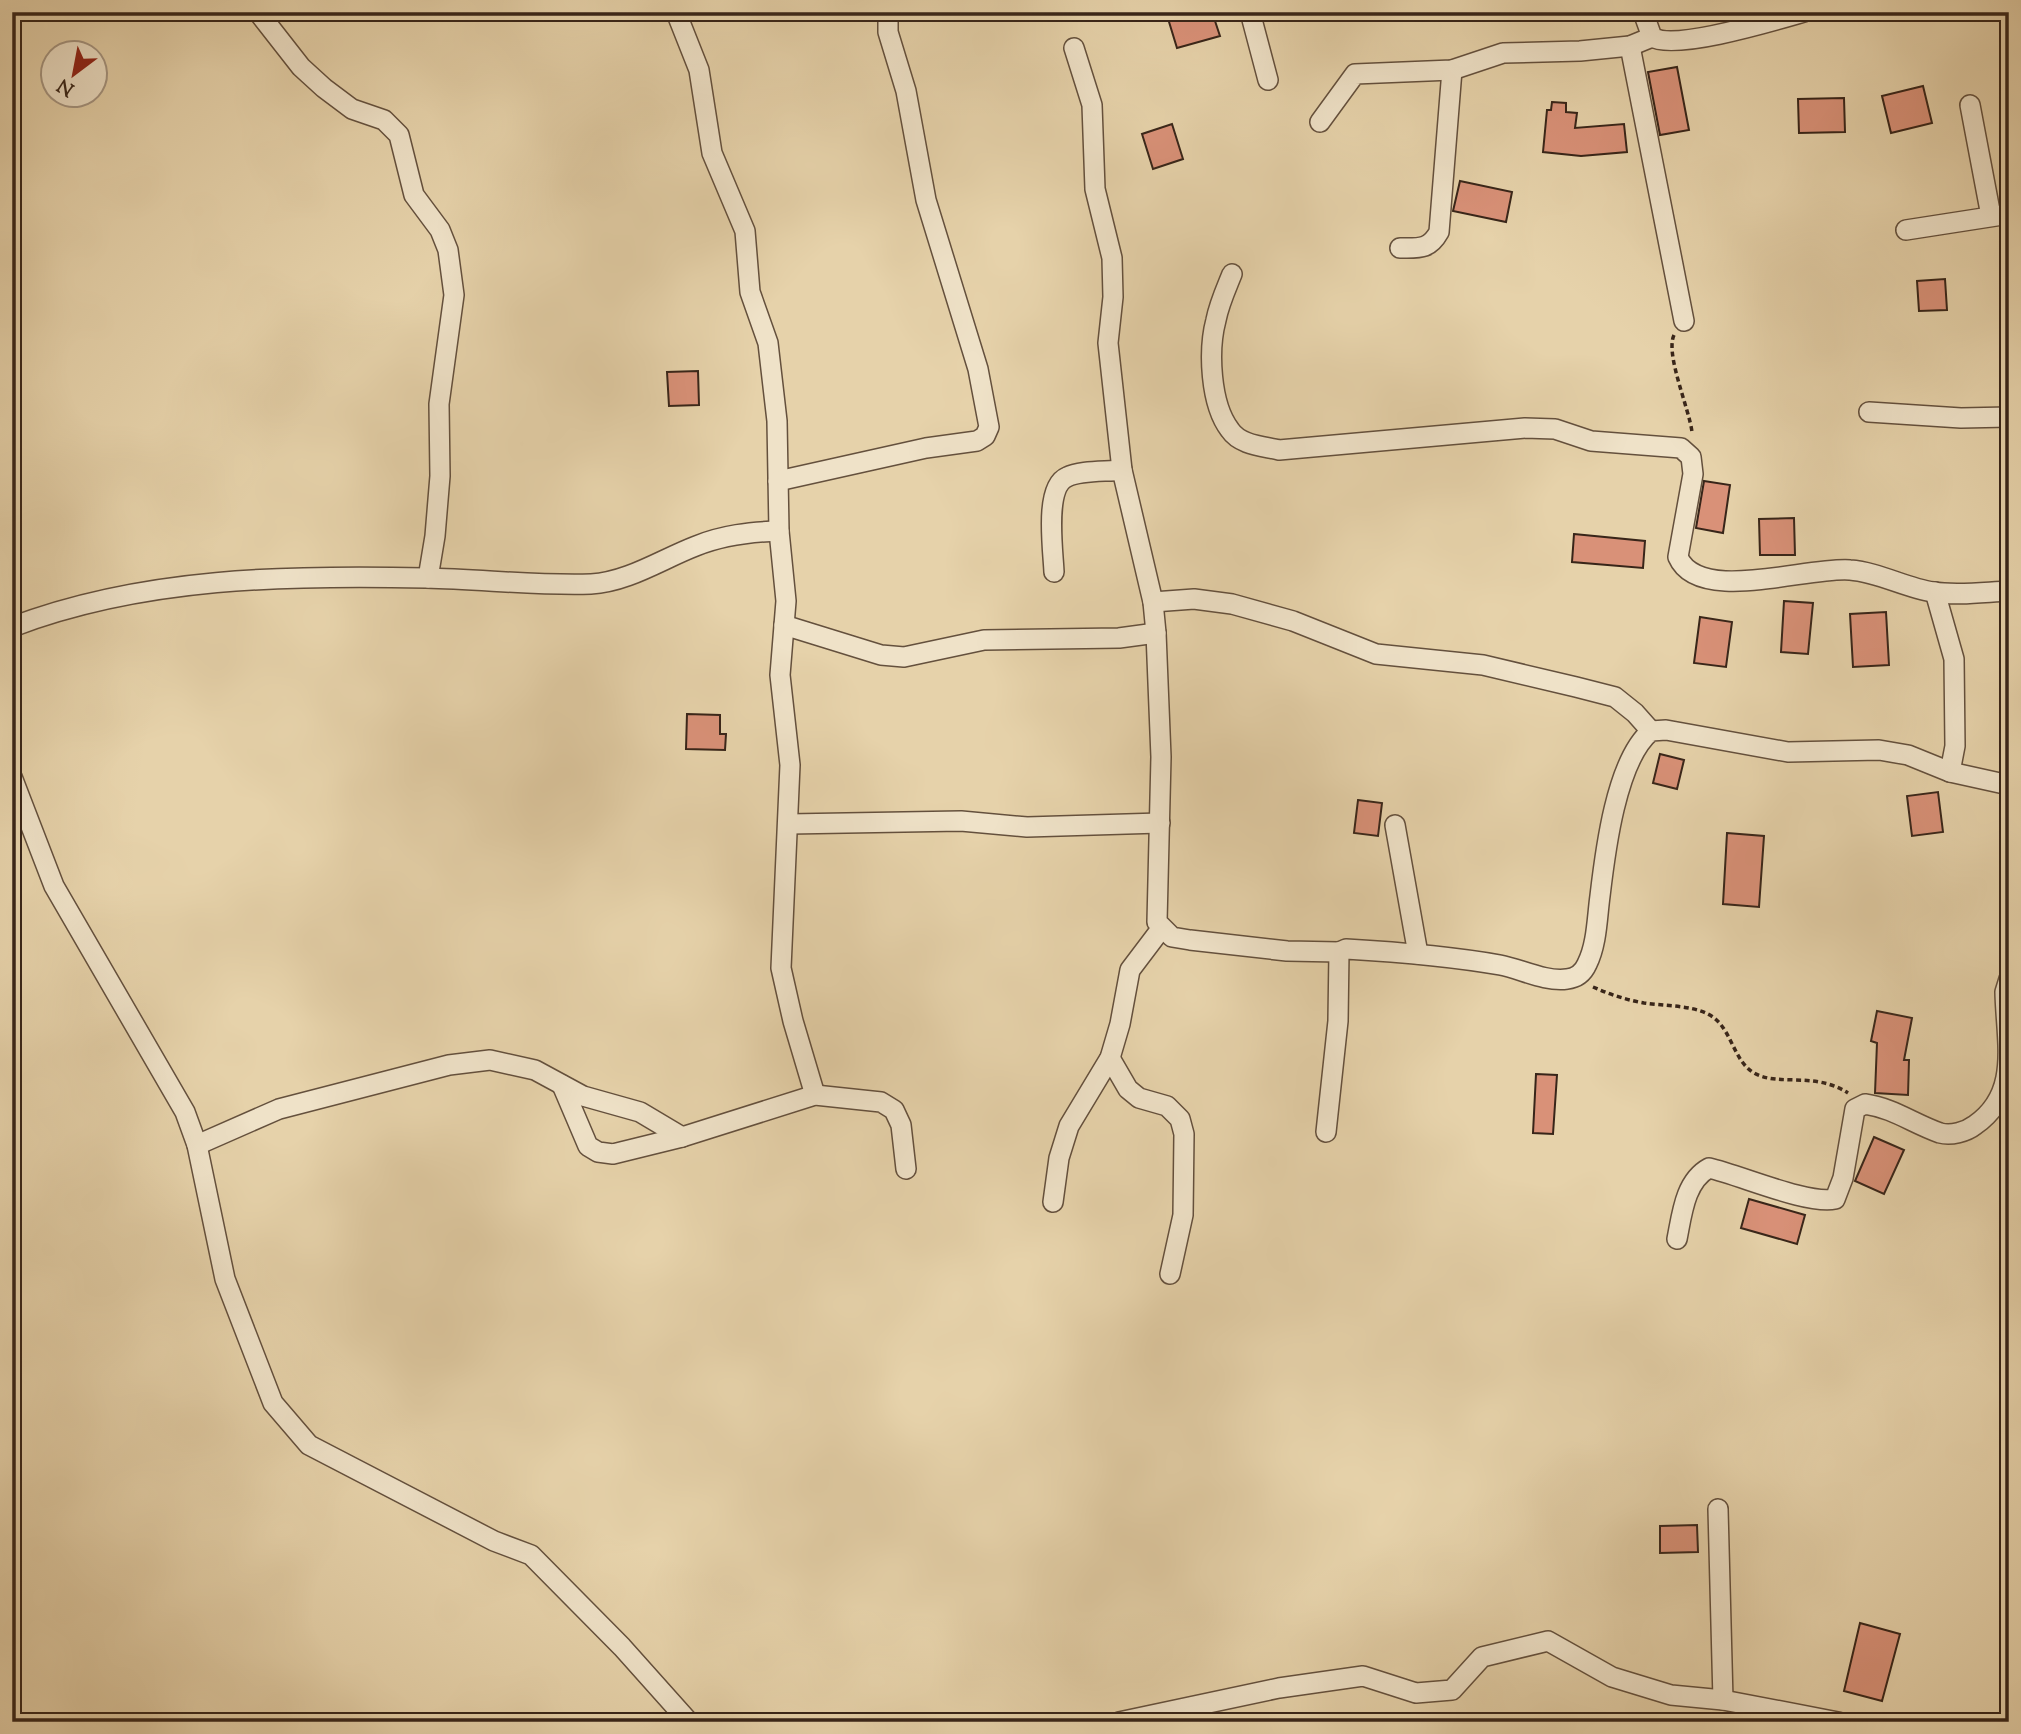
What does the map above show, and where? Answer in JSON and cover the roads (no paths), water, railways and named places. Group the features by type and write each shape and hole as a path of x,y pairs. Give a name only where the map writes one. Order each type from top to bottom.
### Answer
{"street":[{"path":"258,12 301,66 324,88 352,109 384,120 399,135 414,195 440,230 448,250 454,295 439,404 440,476 428,578"},
{"path":"676,12 699,70 712,153 745,232 750,292 768,342 777,421 779,531 786,601 780,675 790,765 781,968 793,1021 815,1095"},
{"path":"778,481 926,448 976,441 985,436 989,427 978,369 926,200 906,91 888,32 888,12"},
{"path":"1250,12 1268,80"},
{"path":"1643,12 1652,37"},
{"path":"1320,122 1355,74 1452,71 1503,52 1580,51 1630,46 1652,37 1665,42 1701,37 1804,12"},
{"path":"1630,46 1684,321"},
{"path":"1074,48 1092,105 1095,189 1112,258 1113,297 1108,342 1122,470 1153,601 1161,757 1157,922 1161,929 1172,937 1190,940 1287,951 1339,952 1346,949 1418,954 1567,979 1580,976 1588,964 1620,791 1632,756 1643,737 1651,731 1665,730 1788,752 1880,750 1908,755 1950,772 2009,785"},
{"path":"1400,248 1425,248 1433,244 1439,232 1452,71"},
{"path":"1906,230 2000,215 1970,105"},
{"path":"1232,274 1215,321 1212,361 1219,407 1230,432 1245,442 1279,450 1348,441 1555,429 1591,441 1687,450 1693,474 1678,557 1682,567 1691,573 1710,579 1752,581 1823,569 1853,570 1935,593 2009,591"},
{"path":"1869,412 1961,418 2009,417"},
{"path":"1054,572 1053,494 1059,482 1068,475 1122,470"},
{"path":"12,627 73,605 200,583 428,578 528,584 594,583 617,579 699,545 742,532 779,531"},
{"path":"1935,593 1954,659 1955,746 1950,772"},
{"path":"1153,601 1194,598 1232,604 1293,621 1376,654 1483,665 1615,697 1635,713 1651,731"},
{"path":"784,625 881,655 904,657 984,640 1119,638 1156,632"},
{"path":"12,777 54,886 185,1112 197,1145 225,1279 273,1403 309,1445 494,1541 531,1555 622,1647 689,1722"},
{"path":"789,824 961,821 1027,827 1160,823"},
{"path":"1395,825 1418,954"},
{"path":"1054,1202 1059,1158 1069,1126 1110,1058 1120,1024 1130,970 1161,929"},
{"path":"1326,1132 1338,1021 1339,952"},
{"path":"1677,1239 1684,1205 1695,1179 1709,1168 1796,1194 1835,1199 1843,1178 1855,1109 1865,1104 1903,1115 1942,1134 1964,1132 1990,1113 2002,1099 2008,1078 2005,992 2009,979"},
{"path":"1110,1058 1128,1089 1139,1098 1167,1107 1180,1119 1182,1126 1183,1215 1170,1274"},
{"path":"197,1145 279,1109 449,1065 490,1060 535,1070 583,1096 640,1112 682,1137"},
{"path":"562,1085 589,1146 598,1152 613,1154 682,1137 815,1095 881,1102 894,1110 901,1125 906,1170"},
{"path":"1718,1509 1723,1700"},
{"path":"1119,1722 1279,1688 1363,1676 1416,1693 1452,1690 1482,1657 1548,1641 1612,1676 1671,1695 1723,1700 1838,1722"}]}
